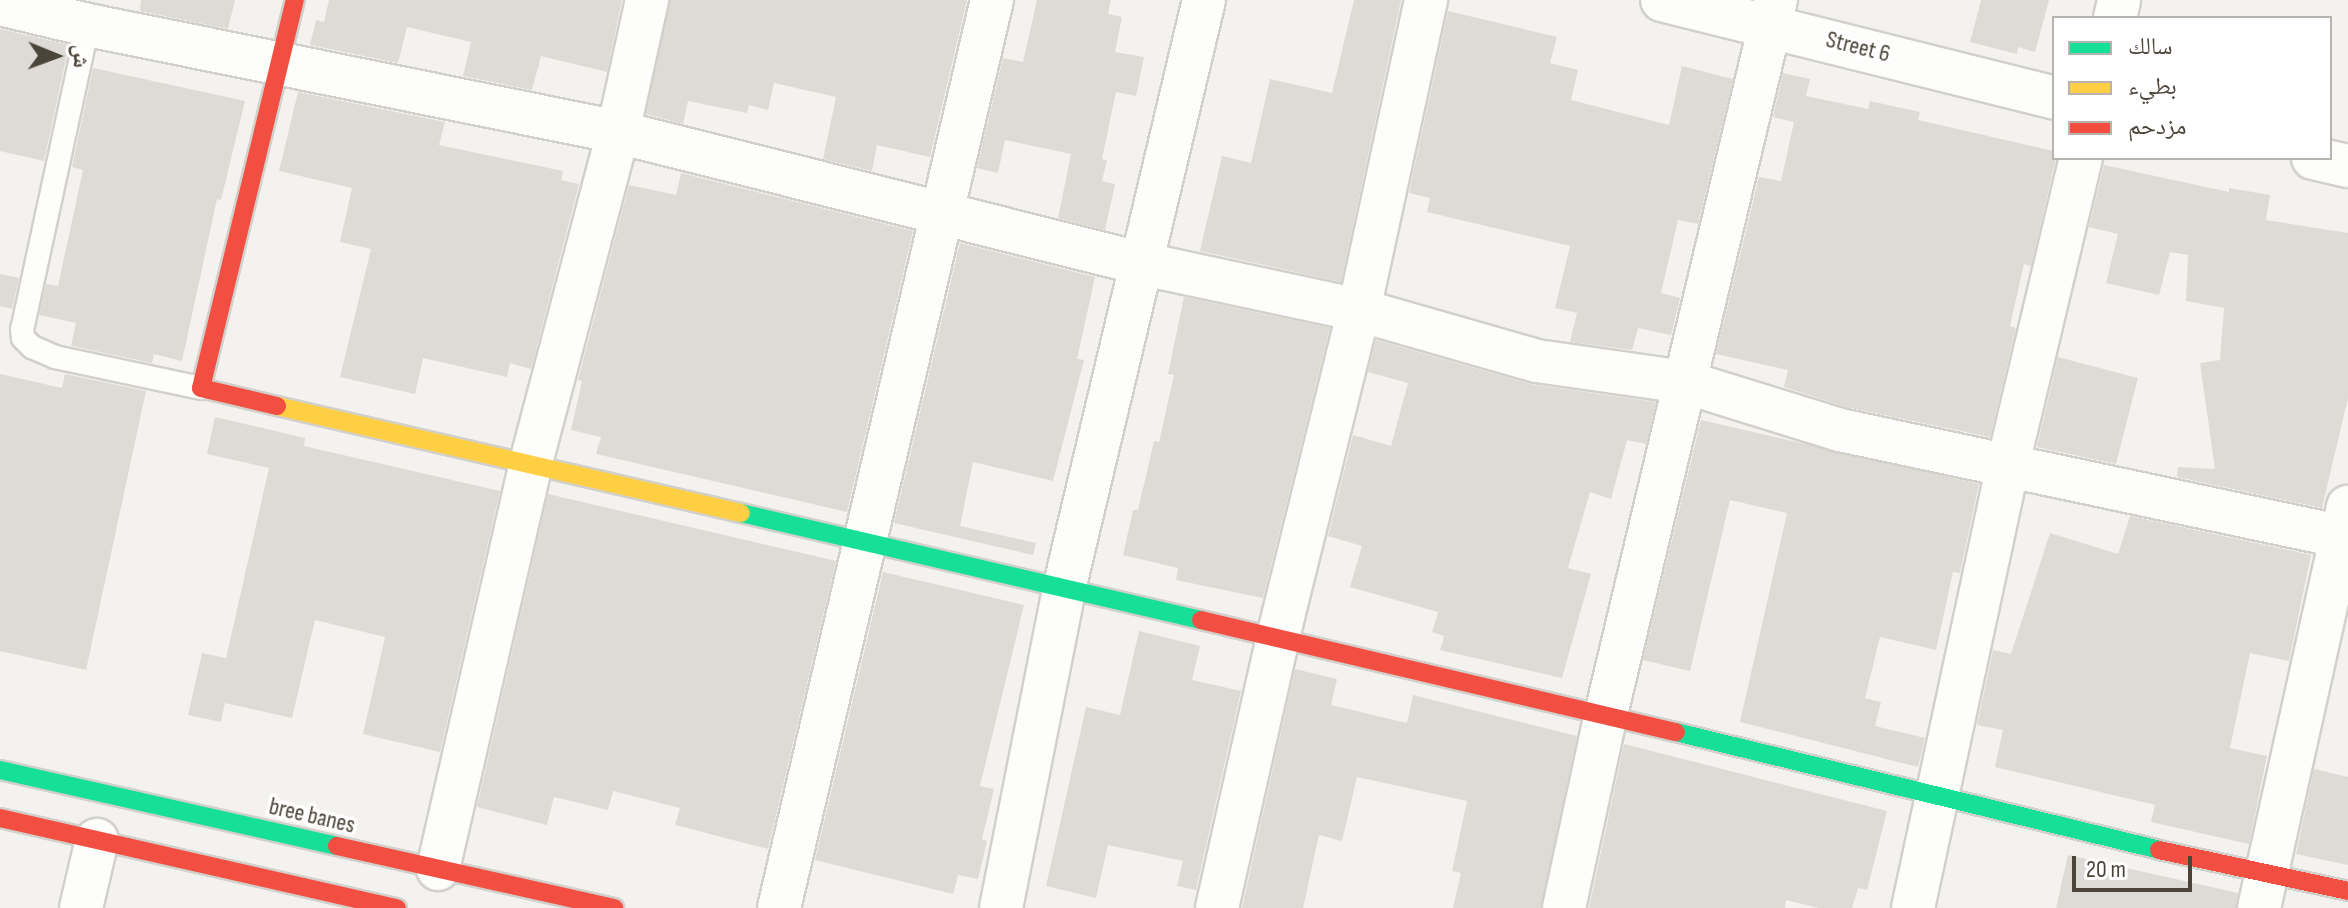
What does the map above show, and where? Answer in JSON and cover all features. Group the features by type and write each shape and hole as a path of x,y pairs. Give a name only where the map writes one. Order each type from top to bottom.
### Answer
{"street":[{"path":"295,0 201,388 1606,714 2055,827 2263,890 2348,891"},
{"path":"438,869 530,466 618,132 647,0"},
{"path":"779,908 992,0"},
{"path":"1001,908 1064,589 1139,263 1204,0"},
{"path":"1217,908 1278,637 1359,310 1426,0"},
{"name":"Street 6","path":"1662,0 1773,12 2052,97"},
{"path":"0,4 88,25 618,132 1139,263 1359,310 1537,361 1685,382 1840,430 2346,527 2263,890"},
{"path":"1564,908 1606,714 1773,12"},
{"path":"1913,908 2008,464 2081,160"},
{"path":"2322,160 2348,166"},
{"name":"bree banes","path":"0,770 614,908"},
{"path":"0,818 97,840 277,895 397,908"},
{"path":"81,908 97,840"}],"lane":[{"path":"88,25 22,329 23,338 55,357 201,388"}],"building":[{"path":"141,0 235,0 228,29 140,11"},
{"path":"329,0 622,0 607,72 541,56 532,90 463,76 471,42 407,27 398,63 310,45 316,20 324,22"},
{"path":"670,0 967,0 930,157 877,145 872,171 823,159 836,97 774,83 768,110 749,105 747,113 688,101 683,124 646,114"},
{"path":"1037,0 1111,0 1108,14 1122,17 1115,52 1144,57 1136,96 1116,92 1102,159 1107,160 1102,181 1115,184 1105,230 1058,218 1071,154 1005,140 998,173 977,168 1003,58 1023,62"},
{"path":"1354,0 1401,0 1341,282 1200,251 1222,156 1251,163 1270,79 1332,93"},
{"path":"1981,0 2049,0 2035,52 2018,47 2017,54 1970,42"},
{"path":"1448,11 1557,37 1550,63 1578,70 1571,100 1669,125 1682,66 1733,79 1698,224 1678,220 1661,293 1680,298 1671,335 1638,328 1632,350 1570,342 1577,313 1555,308 1570,246 1427,212 1430,198 1409,193"},
{"path":"0,29 69,45 44,161 0,151"},
{"path":"93,68 245,101 221,200 217,199 182,361 154,354 152,363 71,346 76,323 39,315 46,284 58,286 83,170 72,167"},
{"path":"1783,73 1810,79 1806,96 1868,109 1870,101 1920,112 1918,120 2052,151 2052,160 2056,160 2031,266 2024,264 2010,326 2016,328 1990,437 1846,407 1784,387 1788,370 1716,354 1759,177 1781,181 1794,122 1773,117"},
{"path":"298,92 445,122 439,145 563,171 561,180 579,184 531,369 510,363 507,377 423,358 415,394 340,377 371,249 340,242 352,188 279,171"},
{"path":"2104,165 2229,192 2229,188 2270,195 2266,220 2348,233 2348,398 2322,508 2177,477 2178,467 2215,469 2200,363 2220,360 2224,308 2186,301 2188,255 2170,252 2159,295 2106,283 2118,234 2089,227"},
{"path":"681,173 913,231 847,512 596,454 601,437 571,430 582,381 578,380 629,185 676,195"},
{"path":"960,243 1095,277 1077,359 1084,360 1053,481 973,462 960,526 1036,543 1033,555 894,523"},
{"path":"0,274 19,278 12,309 0,306"},
{"path":"1184,297 1330,328 1263,598 1176,580 1178,568 1123,555 1133,510 1138,510 1154,441 1159,442 1174,375 1168,374"},
{"path":"1376,340 1530,384 1656,402 1646,444 1627,440 1611,499 1590,492 1568,568 1591,574 1562,678 1440,650 1444,636 1432,632 1438,612 1350,587 1362,546 1328,536 1353,435 1391,446 1408,383 1368,372"},
{"path":"2058,357 2138,378 2116,464 2037,447"},
{"path":"0,374 62,388 65,374 146,391 86,670 0,651"},
{"path":"215,417 305,438 304,446 500,491 440,752 363,734 385,637 315,620 292,718 225,703 221,722 188,715 202,653 226,658 269,468 207,454"},
{"path":"1701,420 1979,484 1960,573 1953,572 1936,650 1880,637 1865,698 1881,702 1875,726 1925,738 1918,767 1740,722 1787,513 1730,500 1690,671 1643,660"},
{"path":"548,494 836,561 768,849 675,825 680,808 613,791 608,810 554,797 547,825 477,807"},
{"path":"2130,516 2311,555 2289,661 2250,653 2230,748 2267,756 2249,844 2151,822 2155,805 1995,767 2003,730 1977,725 1993,650 2011,654 2050,533 2118,554"},
{"path":"883,572 1024,605 980,786 994,789 982,839 987,841 978,879 958,875 953,894 815,860"},
{"path":"1139,631 1200,646 1192,680 1241,691 1196,890 1177,886 1183,861 1108,845 1096,898 1046,886 1086,707 1120,715"},
{"path":"1295,669 1337,679 1331,705 1407,723 1413,695 1577,736 1541,908 1453,908 1461,873 1452,871 1467,801 1357,777 1342,841 1319,835 1303,908 1242,908"},
{"path":"1624,744 1887,811 1867,890 1858,888 1852,908 1819,908 1786,900 1785,908 1589,908"},
{"path":"2314,769 2348,777 2348,865 2296,854"},
{"path":"2068,855 2238,893 2236,908 2056,908"}],"traffic: fast":[{"path":"741,513 1201,620"},
{"path":"1676,732 2159,850"},
{"path":"0,770 337,846"}],"traffic: slow":[{"path":"277,406 741,513"}],"traffic: jam":[{"path":"277,406 201,388 295,0"},
{"path":"1201,620 1676,732"},
{"path":"0,818 397,908"},
{"path":"337,846 614,908"},
{"path":"2159,850 2348,891"}]}
